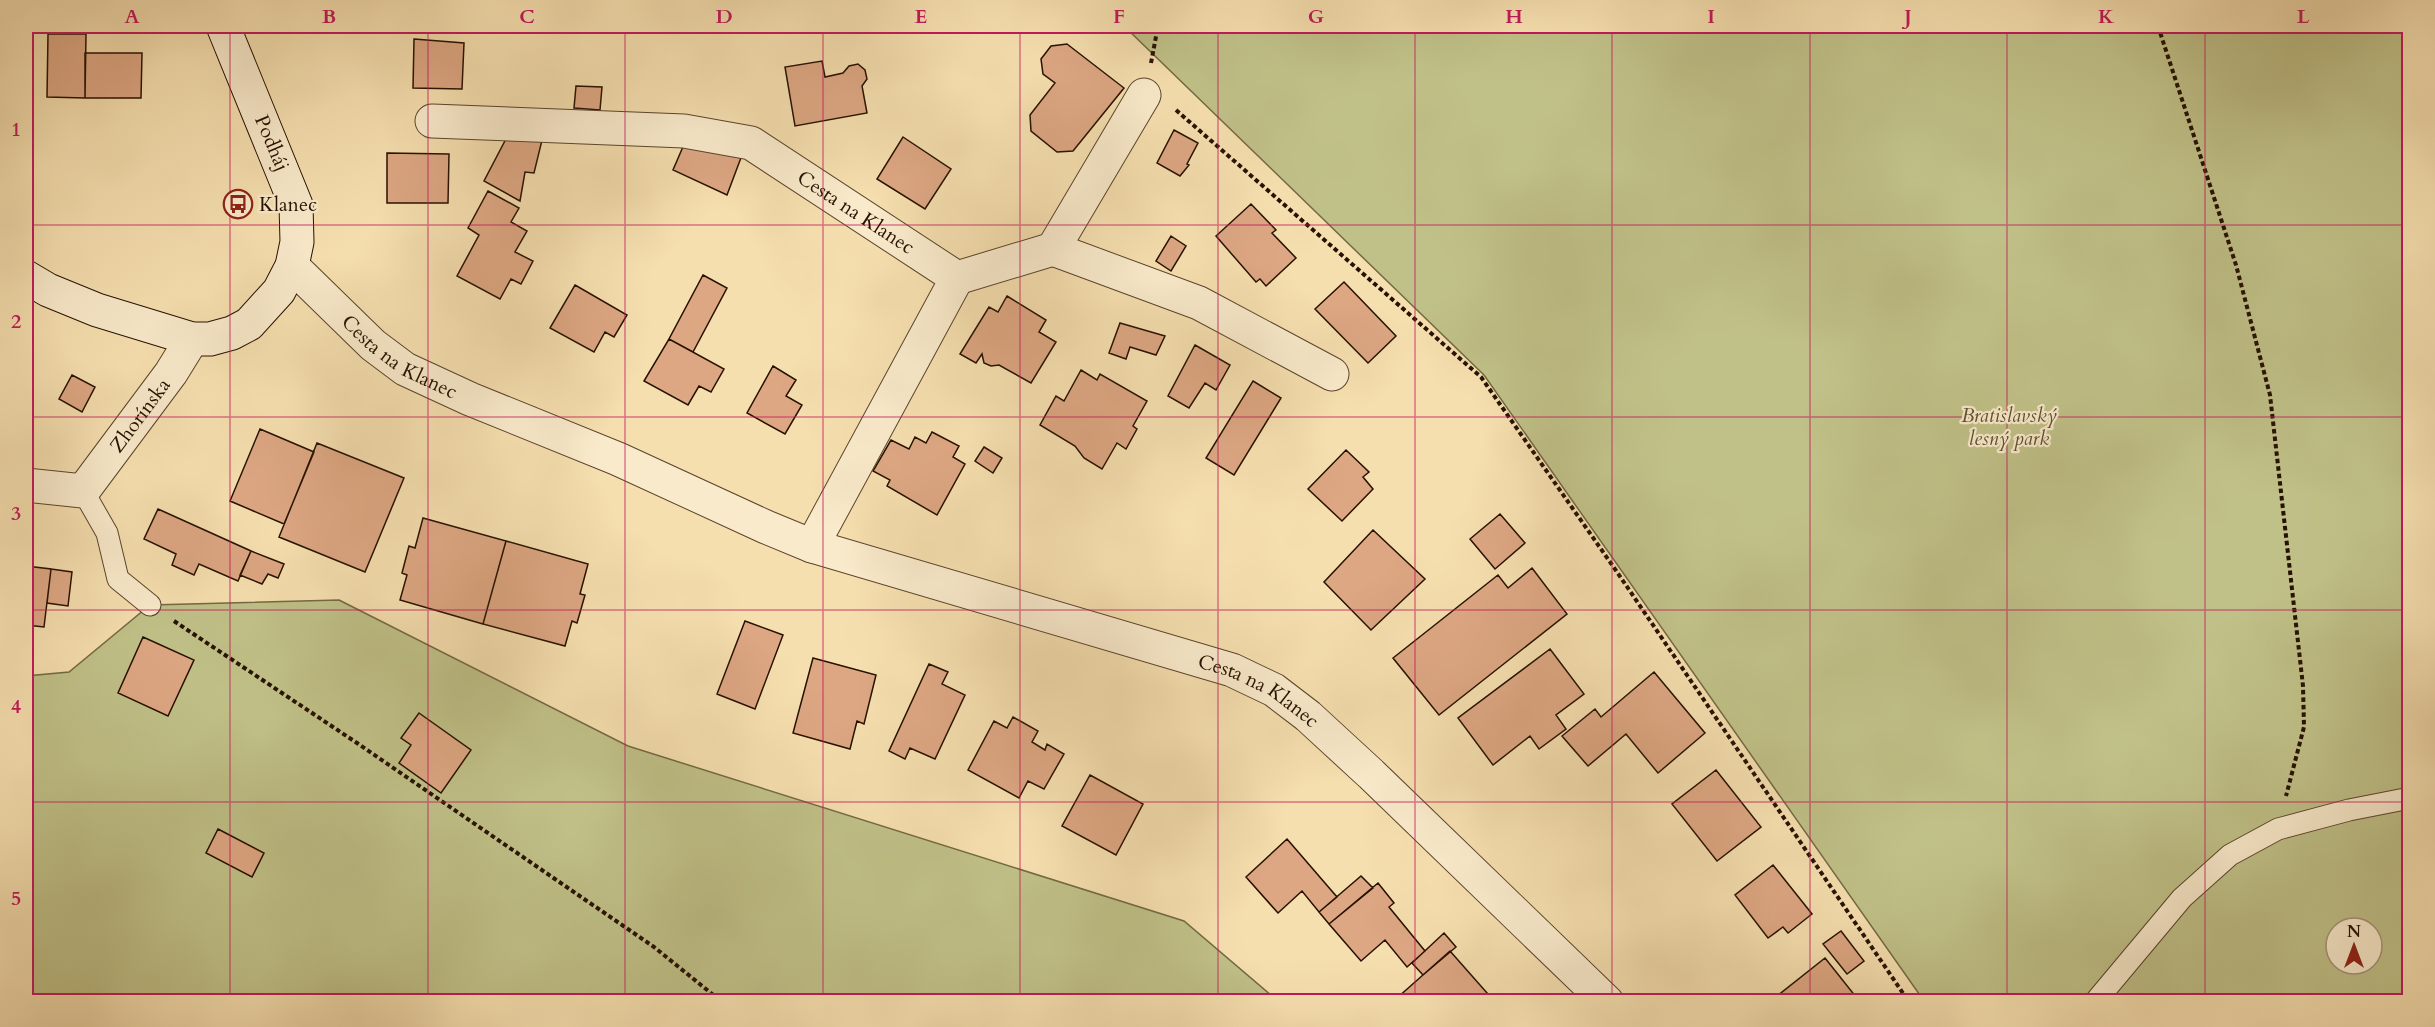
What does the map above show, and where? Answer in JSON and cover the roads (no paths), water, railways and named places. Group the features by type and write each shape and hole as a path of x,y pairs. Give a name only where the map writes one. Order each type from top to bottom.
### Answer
{"street":[{"name":"Podháj","path":"223,26 296,205 297,242 292,266"},
{"path":"1053,249 1144,95"},
{"name":"Cesta na Klanec","path":"432,121 684,131 751,143 957,278"},
{"path":"812,546 957,278 1053,249 1199,303 1332,374"},
{"path":"26,277 48,290 97,310 192,339 210,339 232,333 249,324 279,291 292,266"},
{"name":"Cesta na Klanec","path":"292,266 373,345 405,369 470,399 618,459 766,527 812,546 1232,670 1274,690 1308,716 1371,774 1607,1002"},
{"name":"Zhorínska","path":"83,491 171,373 192,339"},
{"path":"26,486 83,491"}],"lane":[{"path":"83,491 107,532 118,579 150,605"},
{"path":"2095,1002 2182,898 2230,855 2278,829 2349,810 2409,798"}],"place":[{"name":"Klanec","path":"238,204"}],"park label":[{"name":"Bratislavský lesný park","path":"2009,426"}]}
